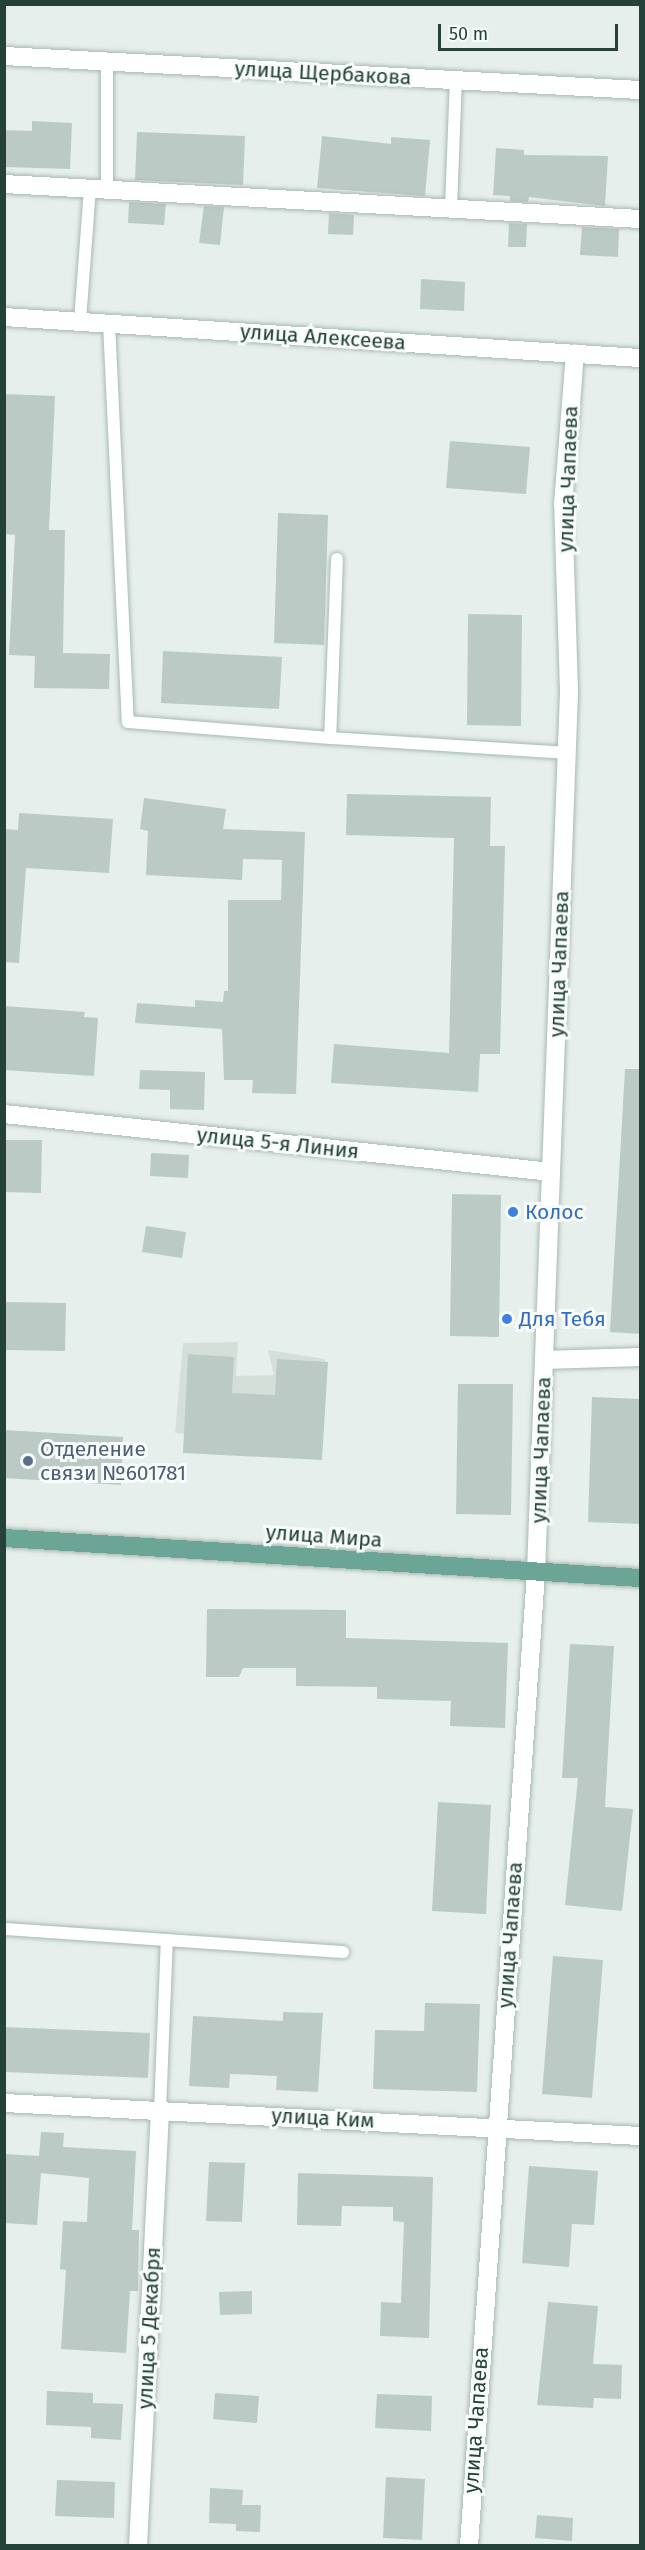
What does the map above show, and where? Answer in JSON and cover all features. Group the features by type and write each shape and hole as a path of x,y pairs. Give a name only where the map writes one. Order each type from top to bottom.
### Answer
{"main road":[{"name":"улица Мира","path":"4,1538 640,1578"}],"street":[{"name":"улица Щербакова","path":"4,56 640,90"},
{"path":"4,184 640,219"},
{"name":"улица Алексеева","path":"4,317 640,358"},
{"name":"улица Чапаева","path":"468,2546 495,2127 536,1572 569,691 563,505 575,353"},
{"name":"улица 5-я Линия","path":"4,1114 551,1172"},
{"path":"544,1360 640,1358"},
{"name":"улица Ким","path":"4,2103 640,2136"},
{"name":"улица 5 Декабря","path":"138,2546 160,2111"}],"lane":[{"path":"80,321 98,189 107,62"},
{"path":"451,208 456,80"},
{"path":"109,323 128,722 567,753"},
{"path":"330,738 337,559"},
{"path":"4,1929 342,1952"},
{"path":"160,2111 167,1940"}],"shaded area":[{"path":"238,1342 236,1376 274,1375 268,1350 325,1359 320,1443 175,1433 183,1343"}],"building":[{"path":"32,121 72,123 70,169 4,167 4,130 32,131"},
{"path":"137,132 245,136 243,185 135,180"},
{"path":"322,136 391,144 391,137 430,140 425,196 317,188"},
{"path":"496,148 524,150 524,155 608,156 605,206 529,197 528,202 510,201 510,196 493,195"},
{"path":"129,202 166,204 164,225 128,223"},
{"path":"204,206 224,207 220,245 199,243"},
{"path":"329,213 354,215 353,235 328,234"},
{"path":"509,223 527,224 526,247 508,247"},
{"path":"582,227 619,229 618,257 580,255"},
{"path":"421,279 465,282 464,311 420,309"},
{"path":"4,394 55,396 49,530 65,530 63,653 110,654 109,689 34,688 35,656 9,655 15,535 4,534"},
{"path":"450,441 530,447 526,494 446,488"},
{"path":"278,513 328,515 324,645 274,643"},
{"path":"468,614 522,615 521,726 467,725"},
{"path":"163,651 282,657 279,709 161,703"},
{"path":"347,794 491,797 490,846 505,846 500,1054 480,1054 478,1092 331,1083 334,1044 449,1053 454,838 346,835"},
{"path":"144,798 226,809 223,829 305,832 296,1094 252,1093 253,1080 224,1080 222,1029 135,1023 137,1003 195,1007 195,1000 223,1002 224,991 228,991 228,900 281,900 282,860 243,859 242,880 146,875 148,831 140,829"},
{"path":"19,813 113,819 109,873 26,868 19,963 4,962 4,829 18,830"},
{"path":"4,1006 85,1012 84,1017 98,1018 94,1076 4,1070"},
{"path":"625,1069 640,1069 640,1334 610,1332"},
{"path":"140,1070 205,1072 204,1110 170,1109 170,1090 139,1089"},
{"path":"4,1140 42,1140 41,1193 4,1192"},
{"path":"151,1153 189,1155 188,1178 150,1176"},
{"path":"452,1194 501,1195 499,1337 450,1336"},
{"path":"146,1226 186,1232 182,1258 142,1252"},
{"path":"4,1302 66,1303 65,1351 4,1350"},
{"path":"188,1354 234,1357 232,1393 275,1395 277,1359 328,1362 322,1460 183,1453"},
{"path":"458,1384 513,1384 511,1515 456,1514"},
{"path":"592,1397 640,1399 640,1524 588,1522"},
{"path":"4,1430 123,1437 121,1485 4,1478"},
{"path":"207,1609 346,1610 346,1638 508,1643 505,1728 450,1726 451,1701 377,1699 377,1687 296,1686 296,1668 243,1668 239,1677 206,1677"},
{"path":"570,1644 614,1646 605,1807 633,1809 622,1911 565,1905 578,1778 562,1778"},
{"path":"438,1802 491,1805 486,1914 432,1911"},
{"path":"553,1956 603,1960 592,2098 542,2094"},
{"path":"425,2003 480,2004 477,2092 373,2089 375,2030 424,2031"},
{"path":"283,2012 323,2013 318,2092 276,2090 277,2076 230,2074 229,2088 189,2086 193,2016 283,2021"},
{"path":"4,2027 150,2033 148,2078 4,2072"},
{"path":"41,2132 64,2133 63,2147 136,2151 132,2230 139,2230 138,2291 130,2291 126,2353 61,2349 66,2270 60,2269 63,2221 87,2222 89,2178 41,2173 37,2225 4,2223 4,2154 39,2156"},
{"path":"209,2162 245,2163 242,2222 206,2221"},
{"path":"529,2166 598,2171 594,2225 572,2224 569,2267 522,2263"},
{"path":"298,2173 433,2177 429,2338 380,2336 381,2302 401,2303 404,2222 393,2221 393,2207 342,2206 341,2226 297,2225"},
{"path":"252,2291 252,2314 220,2315 219,2292"},
{"path":"548,2302 598,2306 593,2364 622,2365 621,2399 594,2398 593,2408 537,2405"},
{"path":"47,2391 93,2393 93,2403 123,2404 121,2440 91,2438 91,2427 46,2425"},
{"path":"215,2393 259,2396 257,2423 213,2419"},
{"path":"377,2394 432,2396 431,2431 375,2428"},
{"path":"386,2477 425,2479 422,2540 383,2538"},
{"path":"57,2480 115,2482 114,2518 55,2516"},
{"path":"210,2488 243,2490 242,2505 261,2505 260,2532 236,2531 236,2524 209,2523"},
{"path":"537,2515 573,2518 572,2541 535,2538"}],"place":[{"name":"Колос","path":"513,1212"},
{"name":"Для Тебя","path":"507,1319"},
{"name":"Отделение связи №601781","path":"28,1461"}]}
